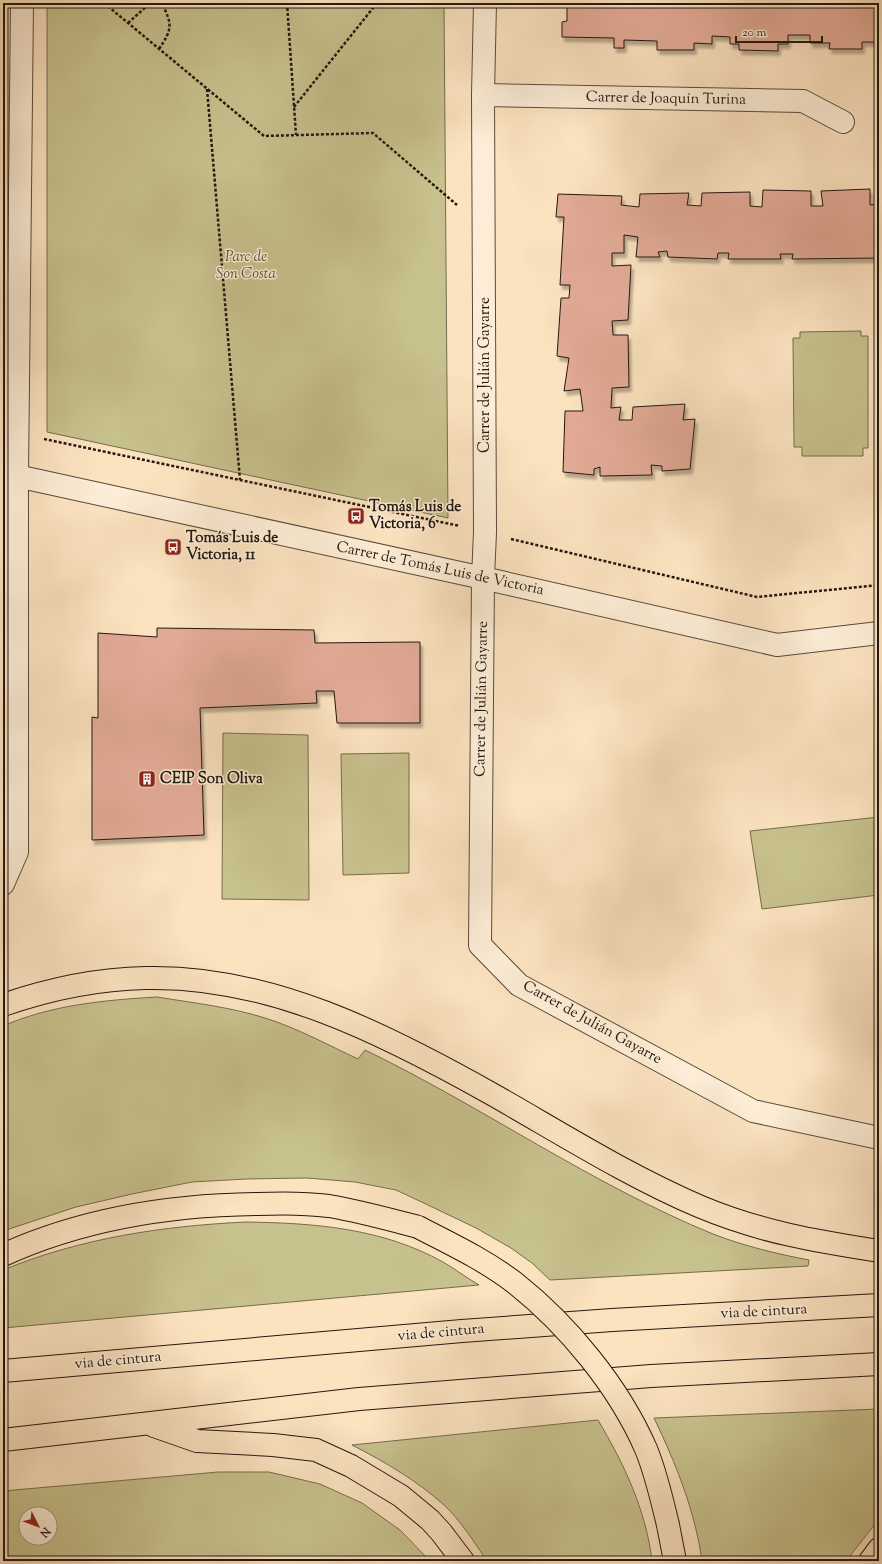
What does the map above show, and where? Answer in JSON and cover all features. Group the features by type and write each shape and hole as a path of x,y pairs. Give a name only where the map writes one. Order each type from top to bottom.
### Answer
{"highway":[{"path":"3,1005 41,992 93,982 146,978 200,981 251,990 300,1003 351,1022 445,1068 579,1144 669,1192 700,1206 730,1218 787,1235 879,1251"},
{"path":"3,1254 51,1235 109,1220 168,1210 222,1204 278,1203 328,1206 375,1215 418,1227 469,1253 514,1283 554,1317 591,1360 623,1405 646,1449 660,1490 676,1561"},
{"name":"via de cintura","path":"3,1371 470,1330 612,1320 879,1305"},
{"path":"3,1440 359,1399 562,1382 712,1372 879,1364"},
{"path":"149,1424 197,1441 273,1445 316,1450 351,1466 401,1496 430,1520 463,1561"},
{"path":"870,1561 879,1549"}],"street":[{"path":"3,884 17,852 10,475 18,434 22,3"},
{"name":"Carrer de Julián Gayarre","path":"485,3 483,95 485,532 483,578 480,945 519,985 753,1111 879,1138"},
{"name":"Carrer de Joaquín Turina","path":"483,95 803,101 843,122"},
{"name":"Carrer de Tomás Luis de Victoria","path":"10,475 777,644 879,632"}],"path":[{"path":"104,3 264,136 373,133 484,227"},
{"path":"128,23 148,5 161,3 169,18 169,34 159,49"},
{"path":"287,3 296,135"},
{"path":"294,107 377,3"},
{"path":"206,88 240,480"},
{"path":"18,434 485,532 757,597 879,585"}],"green space":[{"name":"Parc de Son Costa","path":"47,3 444,3 448,518 47,432"},
{"path":"861,331 861,336 868,336 868,448 863,448 863,456 802,456 802,447 794,447 793,338 800,338 800,332"},
{"path":"223,733 308,735 309,900 222,899"},
{"path":"409,753 409,873 343,875 341,754"},
{"path":"879,817 879,895 762,909 750,831"},
{"path":"157,997 225,1008 265,1018 301,1032 358,1059 365,1050 409,1072 580,1169 668,1214 713,1234 749,1246 809,1260 808,1266 550,1280 532,1263 511,1248 476,1228 396,1190 355,1182 307,1178 192,1182 76,1207 3,1231 3,1026 59,1008 98,1002"},
{"path":"246,1222 322,1226 372,1235 420,1251 443,1262 479,1285 3,1328 3,1270 32,1259 92,1242 153,1231"},
{"path":"879,1409 879,1519 846,1561 702,1561 695,1524 684,1488 654,1418"},
{"path":"598,1420 617,1453 639,1506 645,1524 652,1561 487,1561 462,1525 444,1505 422,1487 400,1472 352,1445"},
{"path":"218,1472 269,1472 320,1484 362,1503 400,1530 430,1561 3,1561 3,1491"}],"building":[{"path":"567,3 879,3 879,42 862,42 862,49 829,49 830,43 810,43 810,35 788,35 788,44 778,44 778,51 739,50 739,44 730,44 730,37 712,36 712,44 694,43 694,50 657,50 657,41 624,40 624,48 614,48 614,38 562,37 562,22 567,21"},
{"path":"870,189 870,205 879,204 879,258 792,259 793,254 780,254 781,259 728,259 729,253 718,253 717,259 668,257 667,251 658,252 660,257 636,257 638,237 624,235 624,253 612,253 612,266 631,265 628,320 612,321 613,335 628,335 629,387 612,388 611,408 621,407 619,420 632,420 633,407 685,404 683,420 695,419 690,469 662,471 662,466 651,465 652,475 600,476 600,467 594,469 594,475 563,472 565,411 583,411 580,389 564,391 569,358 557,356 561,298 569,298 570,285 560,285 564,217 556,217 558,194 622,196 621,205 639,207 640,194 689,193 687,205 701,206 702,193 750,192 750,206 762,207 763,190 811,191 811,206 823,206 821,191"},
{"name":"CEIP Son Oliva","path":"157,628 314,630 315,643 420,642 420,723 337,723 334,691 316,691 317,703 200,708 204,835 92,840 92,717 98,718 98,633 157,637"}],"place":[{"name":"Tomás Luis de Victoria, 6","path":"356,516"},
{"name":"Tomás Luis de Victoria, 11","path":"173,547"},
{"name":"CEIP Son Oliva","path":"147,779"}]}
